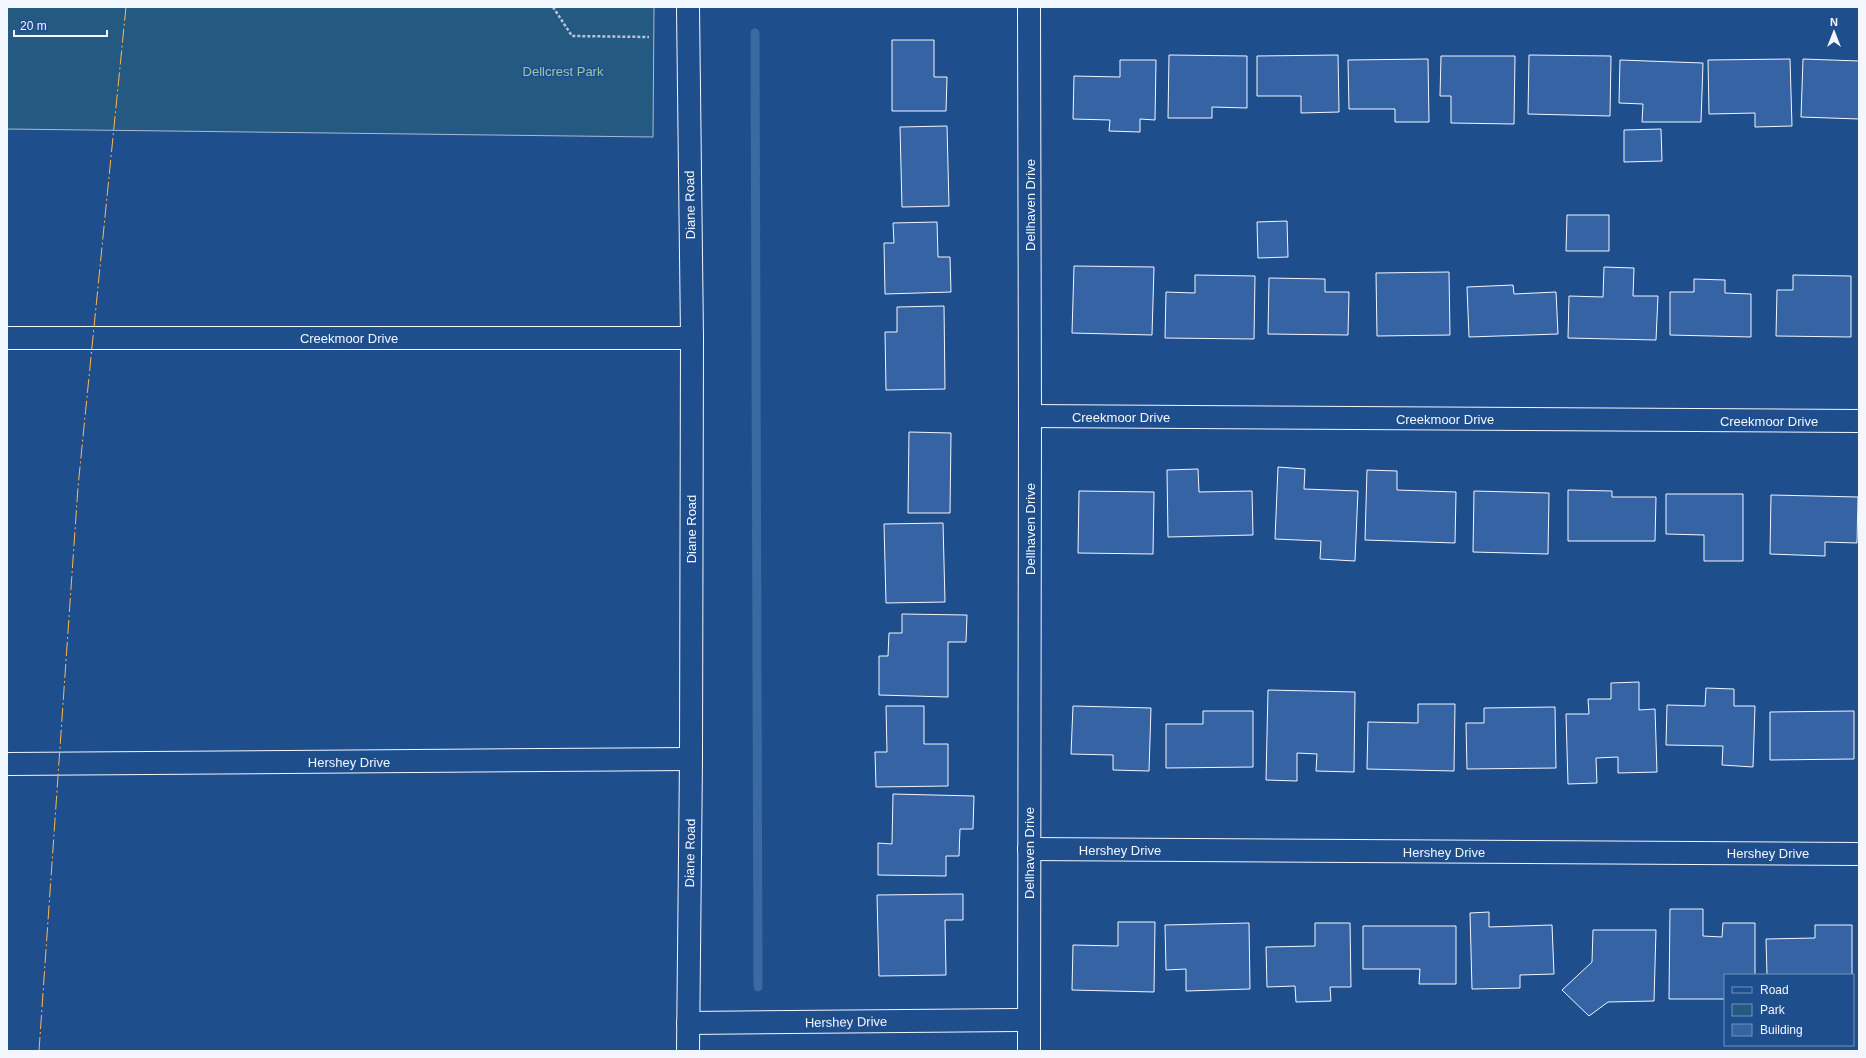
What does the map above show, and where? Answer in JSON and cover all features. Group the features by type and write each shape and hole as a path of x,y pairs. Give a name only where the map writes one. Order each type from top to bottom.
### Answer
{"street":[{"name":"Diane Road","path":"688,7 692,338 691,759 688,1051"},
{"name":"Dellhaven Drive","path":"1029,7 1029,1051"},
{"name":"Creekmoor Drive","path":"7,338 692,338"},
{"name":"Creekmoor Drive","path":"1030,416 1859,421"},
{"name":"Hershey Drive","path":"7,764 691,759"},
{"name":"Hershey Drive","path":"1029,849 1859,854"},
{"name":"Hershey Drive","path":"688,1023 1029,1020"}],"path":[{"path":"553,7 572,36 649,37"}],"green space":[{"name":"Dellcrest Park","path":"7,7 654,7 653,137 7,129"}],"building":[{"path":"892,40 934,40 934,77 947,77 946,111 892,111"},
{"path":"1169,55 1247,56 1247,108 1212,107 1212,118 1168,118"},
{"path":"1338,55 1339,112 1301,113 1301,96 1257,96 1257,56"},
{"path":"1529,55 1611,56 1610,116 1528,114"},
{"path":"1441,56 1515,56 1514,124 1451,123 1451,96 1440,96"},
{"path":"1428,59 1429,122 1395,122 1395,109 1349,109 1348,60"},
{"path":"1790,59 1792,126 1755,127 1755,113 1709,114 1708,60"},
{"path":"1803,59 1859,61 1859,119 1801,117"},
{"path":"1120,60 1156,60 1155,120 1140,119 1140,132 1109,131 1110,120 1073,119 1074,76 1120,77"},
{"path":"1620,60 1703,63 1701,122 1642,122 1643,104 1619,103"},
{"path":"947,126 949,206 902,207 900,127"},
{"path":"1661,129 1662,161 1624,162 1624,130"},
{"path":"1567,215 1609,215 1609,251 1566,251"},
{"path":"1287,221 1288,257 1258,258 1257,222"},
{"path":"937,222 938,257 950,257 951,292 885,294 884,243 894,243 893,223"},
{"path":"1074,266 1154,267 1152,335 1072,333"},
{"path":"1604,267 1634,268 1633,296 1658,296 1656,340 1568,338 1569,296 1603,297"},
{"path":"1449,272 1450,335 1377,336 1376,273"},
{"path":"1195,275 1255,276 1254,339 1165,338 1166,292 1195,293"},
{"path":"1793,275 1851,276 1851,337 1776,336 1777,290 1793,290"},
{"path":"1269,278 1325,279 1325,292 1349,292 1348,335 1268,334"},
{"path":"1694,279 1725,280 1725,293 1751,294 1751,337 1670,335 1670,292 1694,292"},
{"path":"1513,285 1514,294 1556,292 1558,334 1469,337 1467,287"},
{"path":"944,306 945,389 886,390 885,332 897,332 897,307"},
{"path":"909,432 951,433 950,513 908,513"},
{"path":"1278,467 1305,469 1304,489 1358,491 1355,561 1320,559 1321,541 1275,539"},
{"path":"1198,469 1199,492 1252,491 1253,535 1168,537 1167,470"},
{"path":"1367,470 1397,471 1397,490 1456,492 1455,543 1365,540"},
{"path":"1568,490 1612,491 1612,497 1656,497 1655,541 1568,541"},
{"path":"1079,491 1154,492 1153,554 1078,553"},
{"path":"1474,491 1549,493 1548,554 1473,552"},
{"path":"1666,494 1743,494 1743,561 1704,561 1704,535 1666,534"},
{"path":"1771,495 1858,497 1857,543 1825,542 1825,556 1770,554"},
{"path":"943,523 945,602 886,603 884,524"},
{"path":"902,614 967,615 966,642 948,642 948,697 879,695 879,656 888,656 889,633 902,633"},
{"path":"1639,682 1639,710 1655,709 1657,772 1618,773 1618,757 1596,758 1597,783 1568,784 1566,714 1589,714 1588,699 1611,699 1611,683"},
{"path":"1706,688 1734,689 1734,706 1755,706 1753,767 1722,765 1723,746 1666,745 1667,705 1705,706"},
{"path":"1268,690 1355,692 1354,772 1316,771 1317,754 1297,753 1297,781 1266,780"},
{"path":"1418,704 1455,704 1454,771 1367,769 1368,722 1418,723"},
{"path":"886,706 924,706 924,744 948,744 948,786 876,787 875,752 887,752"},
{"path":"1073,706 1151,708 1149,771 1113,770 1113,755 1071,754"},
{"path":"1555,707 1556,768 1467,769 1466,723 1484,723 1484,708"},
{"path":"1203,711 1253,711 1253,767 1166,768 1166,724 1203,724"},
{"path":"1854,711 1854,759 1770,760 1770,712"},
{"path":"893,794 974,796 973,829 960,829 959,856 946,856 946,876 878,875 878,843 892,844"},
{"path":"963,894 963,920 945,920 946,975 879,976 877,895"},
{"path":"1670,909 1703,909 1703,936 1722,937 1723,923 1755,923 1755,974 1724,974 1724,999 1669,999"},
{"path":"1489,912 1489,927 1552,925 1554,974 1520,975 1520,988 1472,989 1470,913"},
{"path":"1118,922 1155,922 1154,992 1072,990 1073,945 1118,946"},
{"path":"1249,923 1250,989 1186,991 1186,969 1166,970 1165,925"},
{"path":"1315,923 1350,923 1351,987 1330,987 1331,1001 1296,1002 1295,986 1267,987 1266,947 1315,946"},
{"path":"1815,925 1852,925 1852,974 1767,974 1766,939 1815,938"},
{"path":"1363,926 1456,926 1456,984 1419,984 1420,969 1363,969"},
{"path":"1593,930 1656,930 1654,1001 1608,1002 1589,1016 1562,990 1592,962"}],"waterway":[{"path":"755,33 758,987"}],"power":[{"path":"39,1051 78,487 126,7"}]}
